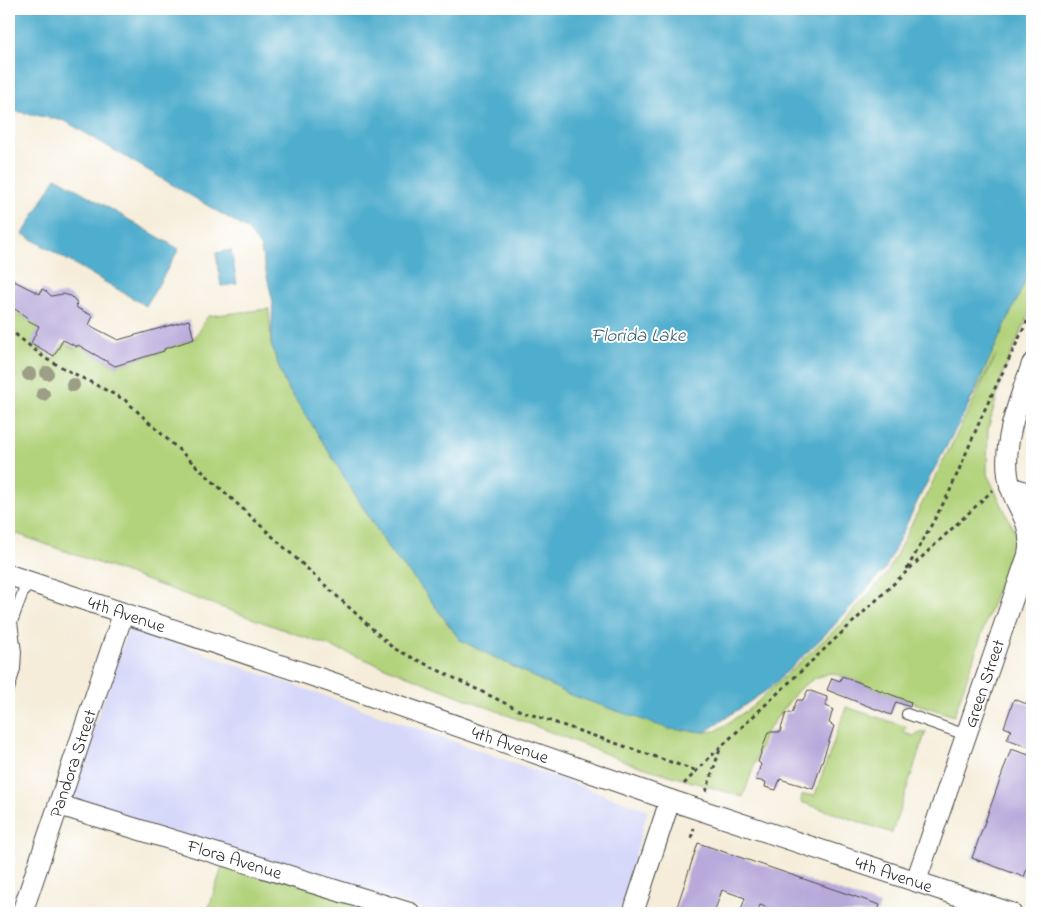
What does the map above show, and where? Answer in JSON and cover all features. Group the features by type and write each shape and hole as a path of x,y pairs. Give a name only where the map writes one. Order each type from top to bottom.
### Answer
{"street":[{"path":"1032,364 1013,423 1008,447 1009,481 1032,494"},
{"name":"Green Street","path":"916,881 1028,555 1030,533 1009,481"},
{"name":"4th Avenue","path":"14,578 319,678 670,800 1011,913"},
{"name":"Pandora Street","path":"22,913 123,614"},
{"path":"633,913 670,800"},
{"name":"Flora Avenue","path":"59,805 410,913"}],"lane":[{"path":"9,689 15,669 16,652 12,622 14,578"},
{"path":"908,714 966,735"}],"path":[{"path":"904,573 950,493 985,409 1032,311"},
{"path":"9,329 46,359 125,400 393,648 521,711 697,771"},
{"path":"670,800 722,746 904,573 1009,481"},
{"path":"706,792 722,746"},
{"path":"691,838 695,825"}],"shaded area":[{"path":"129,627 648,810 619,913 435,913 68,800"}],"green space":[{"path":"1032,170 1032,306 1003,374 988,429 987,474 1016,534 954,716 842,676 830,673 815,678 798,690 766,732 743,797 632,764 354,655 9,531 9,308 39,326 32,343 53,359 64,343 76,349 79,345 115,366 164,351 164,349 194,339 208,316 269,309 271,344 285,384 390,551 418,583 460,640 568,694 705,732 716,731 752,707 843,622 886,575 996,356 876,569"},
{"path":"846,707 907,727 902,732 913,736 926,731 892,833 801,802 802,795 815,795"},
{"path":"224,861 368,905 365,913 207,913"}],"water":[{"name":"Florida Lake","path":"9,9 1032,9 1032,267 965,412 923,490 885,569 830,630 770,688 705,732 669,729 568,694 460,640 418,583 390,551 285,384 271,344 273,302 260,246 247,229 65,121 9,110"},
{"path":"56,177 179,249 146,306 23,234"},
{"path":"231,250 237,284 221,286 216,253"}],"building":[{"path":"9,271 12,280 40,294 42,289 51,296 63,294 71,296 76,301 77,308 93,316 89,325 118,340 189,320 194,339 164,349 164,351 115,366 78,345 77,347 63,340 54,356 31,343 39,326 27,320 28,318 9,305"},
{"path":"842,676 911,702 910,707 896,702 891,715 827,690 832,678 840,681"},
{"path":"808,690 827,697 826,706 833,709 829,723 834,726 813,789 780,779 776,790 765,787 766,782 756,780 761,764 758,762 768,732 780,732 786,713 792,713 797,700 803,700"},
{"path":"1014,699 1032,706 1032,748 1007,739 1011,730 1004,727"},
{"path":"1011,749 1032,756 1032,855 1024,877 972,858"},
{"path":"698,843 880,905 877,913 783,913 760,905 757,913 740,913 745,898 722,890 714,913 675,913"}]}
